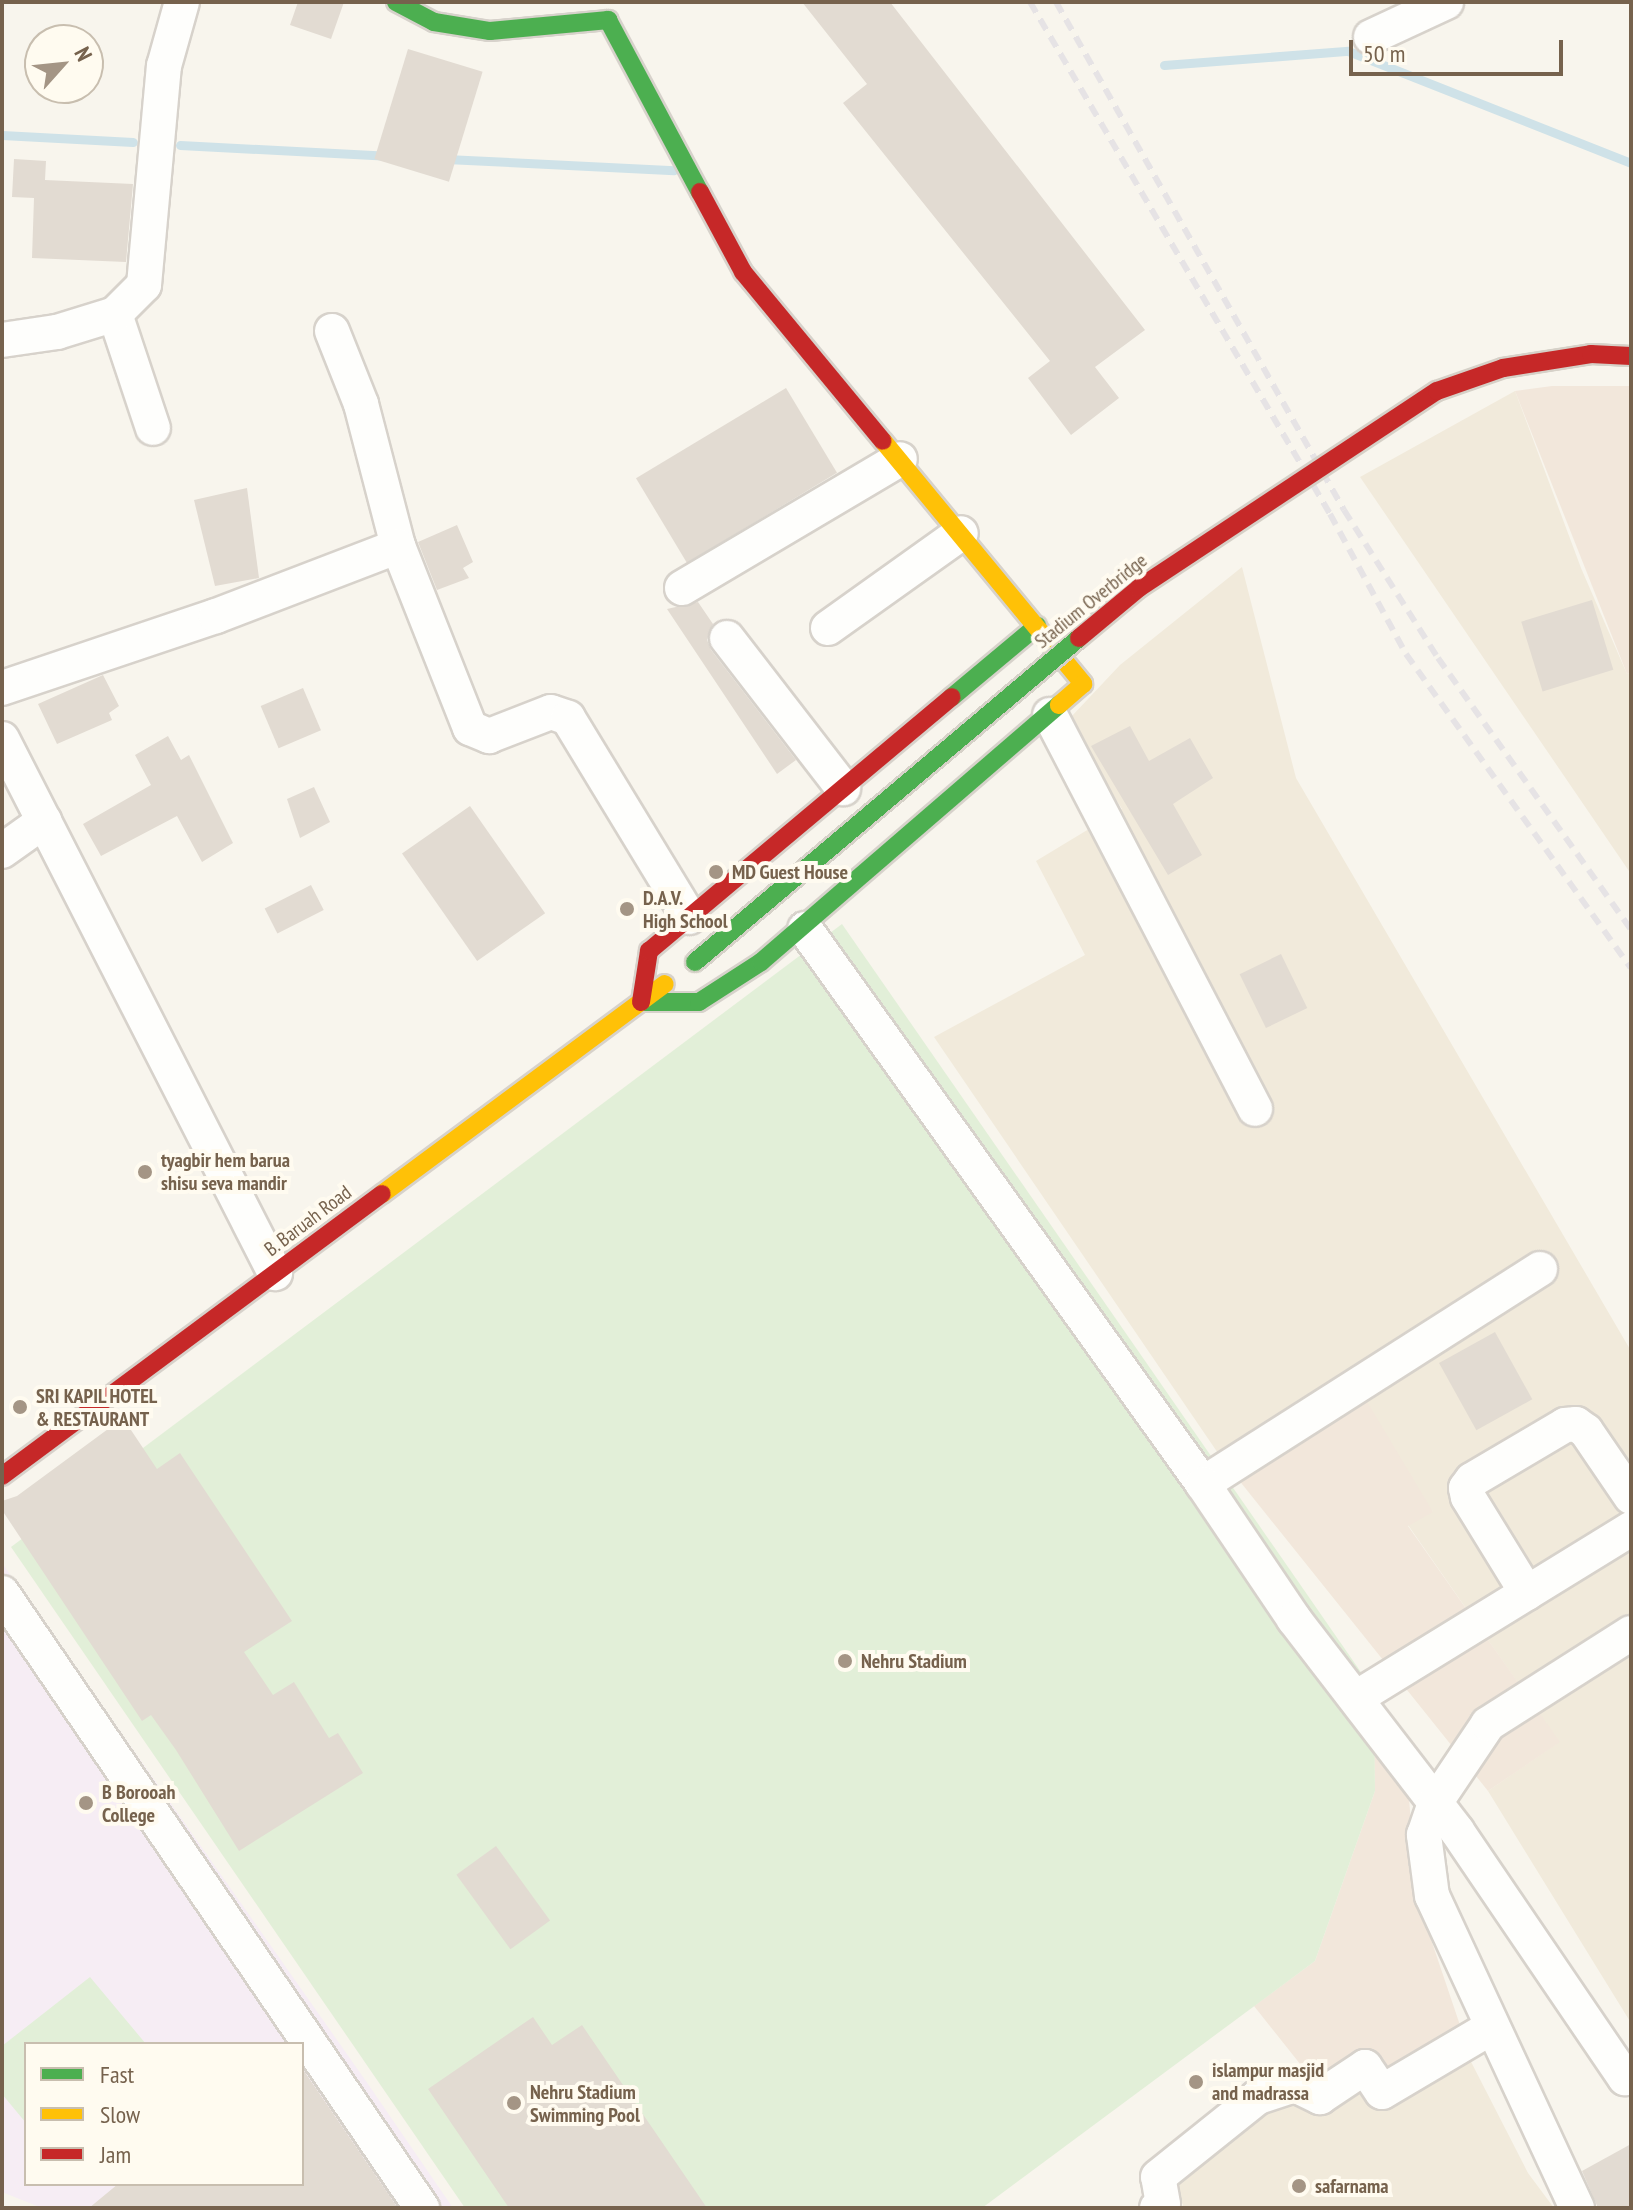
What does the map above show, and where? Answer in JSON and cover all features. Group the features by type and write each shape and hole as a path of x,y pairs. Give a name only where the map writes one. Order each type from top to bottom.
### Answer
{"street":[{"path":"2,340 57,332 115,314 144,285 164,66 182,2"},
{"path":"396,2 434,22 490,31 608,20 743,272 900,459 1037,626 1083,684 805,929 699,1002 641,1002 649,951 1037,626"},
{"path":"1371,37 1446,2"},
{"path":"115,314 153,428"},
{"path":"332,331 361,404 398,546 470,728 489,736 551,712 568,718 689,917"},
{"name":"Stadium Overbridge","path":"641,1002 695,962 1139,588 1388,421 1437,391 1503,368 1591,354 1631,356"},
{"path":"682,588 900,459"},
{"path":"828,628 961,533"},
{"path":"2,688 216,616 398,546"},
{"path":"727,638 843,788"},
{"path":"1050,715 1255,1109"},
{"path":"2,739 275,1273"},
{"path":"2,851 44,821"},
{"path":"805,929 1203,1484 1294,1619 1435,1803 1629,2080"},
{"name":"B. Baruah Road","path":"2,1476 641,1002"},
{"path":"1203,1484 1540,1269"},
{"path":"1527,1593 1468,1497 1466,1488 1472,1480 1565,1425 1576,1424 1586,1431 1631,1497"},
{"path":"1356,1698 1631,1529"},
{"path":"2,1593 422,2208"},
{"path":"1577,2208 1432,1896 1424,1835 1435,1803 1488,1724 1631,1633"},
{"path":"1157,2208 1163,2204 1158,2177 1258,2097 1295,2085 1320,2097 1365,2067 1382,2092 1492,2027"}],"shaded area":[{"path":"1552,386 1631,386 1631,672 1627,674 1515,391"},
{"path":"1515,391 1581,568 1627,674 1631,672 1631,874 1360,477"},
{"path":"1242,567 1296,778 1631,1351 1631,2023 1488,1791 1559,1742 1408,1525 1433,1511 1222,1459 934,1037 1085,955 1036,861 1122,809 1073,731 1071,717 1120,665"},
{"path":"1356,1383 1433,1512 1408,1526 1560,1742 1488,1791 1222,1459"},
{"name":"B Borooah College","path":"2,1563 453,2208 42,2208 2,2192"},
{"path":"1374,1749 1408,1788 1418,1901 1463,2034 1390,2079 1316,2084 1254,2006 1315,1961 1375,1791"},
{"path":"1466,2052 1528,2173 1554,2208 1180,2208 1183,2205 1172,2184 1269,2107"}],"green space":[{"name":"Nehru Stadium","path":"842,924 1374,1691 1375,1791 1315,1961 982,2208 465,2208 11,1547"},
{"path":"90,1977 144,2042 24,2042 24,2121 2,2094 2,2046"}],"building":[{"path":"298,2 344,2 331,39 290,25"},
{"path":"802,2 890,2 1145,330 1095,367 1119,398 1071,435 1028,378 1050,361 843,103 867,84"},
{"path":"408,49 483,72 449,182 374,159"},
{"path":"14,159 46,161 45,180 133,184 126,262 32,258 34,198 12,197"},
{"path":"786,388 837,473 687,563 636,478"},
{"path":"247,488 259,578 215,586 194,500"},
{"path":"457,525 473,562 463,568 469,578 437,590 418,542"},
{"path":"1592,600 1613,670 1543,691 1521,622"},
{"path":"698,602 713,624 707,640 711,650 796,760 777,774 667,609"},
{"path":"103,675 119,706 109,713 112,720 57,744 38,704"},
{"path":"303,688 321,730 279,748 261,706"},
{"path":"1130,726 1149,761 1190,738 1213,778 1173,804 1202,855 1168,875 1091,746"},
{"path":"168,736 181,760 189,755 233,843 202,862 177,816 101,856 83,824 151,785 135,755"},
{"path":"314,787 330,822 300,838 287,799"},
{"path":"470,806 545,913 477,961 402,854"},
{"path":"311,885 324,910 277,934 265,909"},
{"path":"1281,954 1307,1008 1266,1028 1240,974"},
{"path":"1495,1332 1532,1399 1476,1430 1439,1363"},
{"path":"123,1418 157,1469 180,1453 292,1621 244,1652 273,1695 294,1682 329,1738 338,1733 363,1773 239,1851 176,1750 151,1715 142,1721 2,1510 2,1501 17,1496"},
{"path":"496,1846 550,1920 510,1949 456,1875"},
{"name":"Nehru Stadium Swimming Pool","path":"533,2017 552,2045 582,2025 707,2208 509,2208 428,2089"},
{"path":"304,2071 398,2208 89,2208 116,2186 304,2186"},
{"path":"1631,2144 1631,2208 1598,2208 1582,2171"}],"waterway":[{"path":"1164,65 1348,51 1631,163"},
{"path":"2,135 133,142"},
{"path":"180,145 387,156"},
{"path":"446,159 674,170"}],"railway":[{"path":"1030,2 1330,514 1406,654 1631,968"},
{"path":"1056,2 1344,510 1438,658 1631,930"}],"traffic: fast":[{"path":"396,2 434,22 490,31 608,20 700,192"},
{"path":"952,697 1037,626"},
{"path":"695,962 1079,638"},
{"path":"641,1002 699,1002 761,962 1059,705"}],"traffic: slow":[{"path":"883,441 1083,684 1059,705"},
{"path":"382,1194 665,984"}],"traffic: jam":[{"path":"700,192 743,272 883,441"},
{"path":"1079,638 1139,588 1437,391 1503,368 1591,354 1631,356"},
{"path":"641,1002 649,951 952,697"},
{"path":"2,1476 382,1194"}],"place":[{"name":"MD Guest House","path":"716,872"},
{"name":"D.A.V. High School","path":"627,909"},
{"name":"tyagbir hem barua shisu seva mandir","path":"145,1172"},
{"name":"SRI KAPIL HOTEL & RESTAURANT","path":"20,1407"},
{"name":"Nehru Stadium","path":"845,1661"},
{"name":"B Borooah College","path":"86,1803"},
{"name":"islampur masjid and madrassa","path":"1196,2082"},
{"name":"Nehru Stadium Swimming Pool","path":"514,2103"},
{"name":"safarnama","path":"1299,2186"}]}
